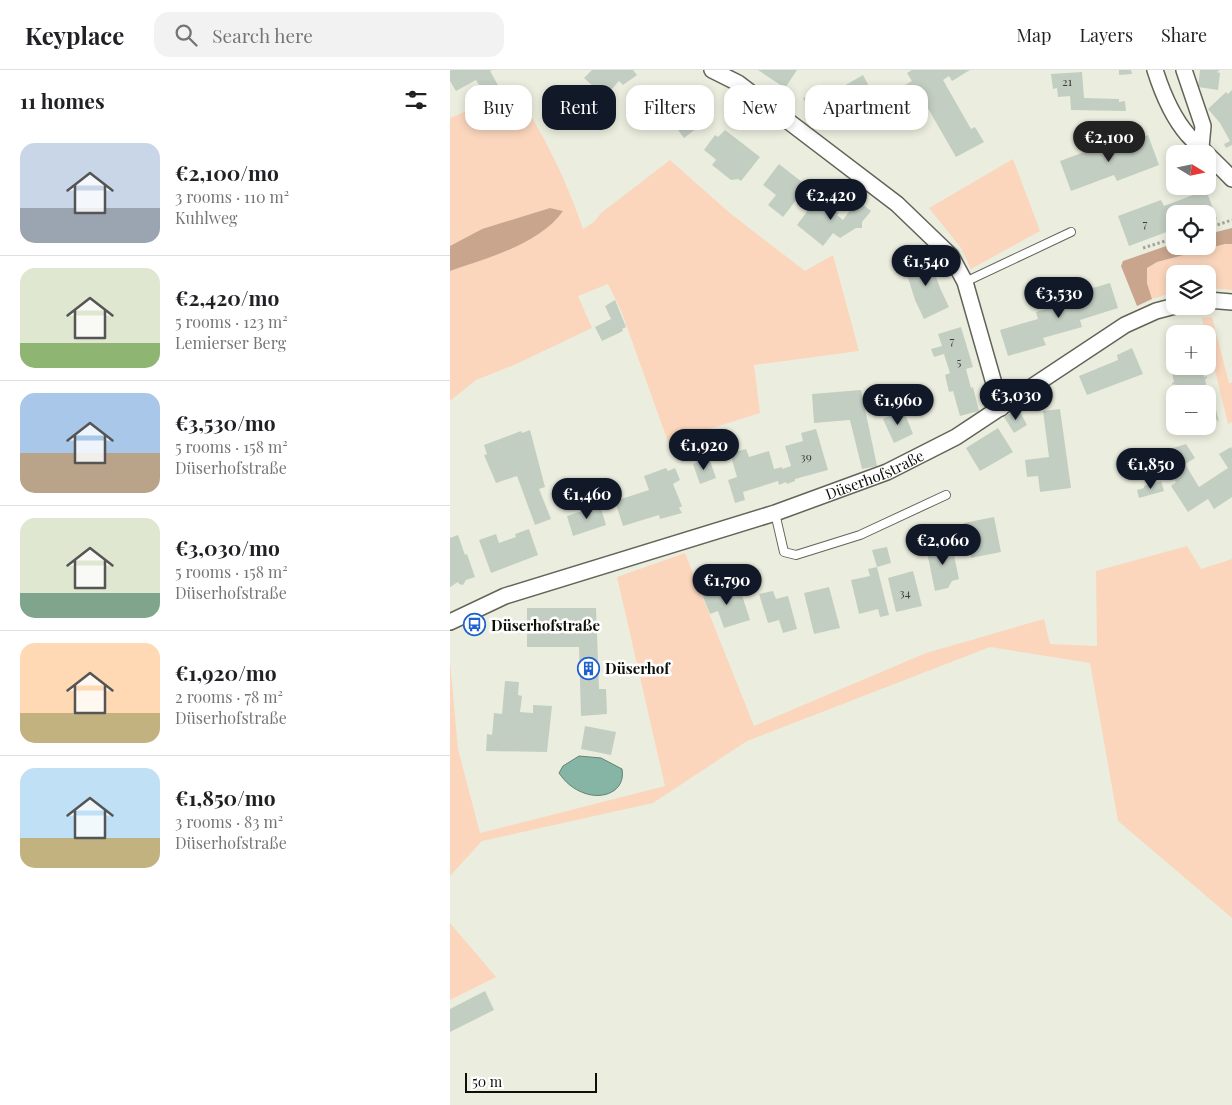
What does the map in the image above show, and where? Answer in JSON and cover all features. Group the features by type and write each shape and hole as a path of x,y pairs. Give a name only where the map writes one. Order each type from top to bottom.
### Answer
{"street":[{"path":"712,70 738,83 897,204 951,256 965,282 1001,408"},
{"path":"1155,70 1175,117 1199,145"},
{"path":"1184,70 1203,126 1201,145"},
{"path":"1216,162 1232,179"},
{"path":"1216,301 1232,302"},
{"name":"Düserhofstraße","path":"450,622 505,596 775,513 887,472 956,437 1125,325 1166,308"}],"lane":[{"path":"965,282 1071,232"},
{"path":"775,513 784,552 796,555 860,535 946,495"}],"path":[{"path":"1216,225 1232,220"},
{"path":"1143,248 1166,241"}],"shaded area":[{"path":"465,112 465,130 532,130 532,117 570,193 583,229 670,160 731,214 805,271 833,255 859,351 754,365 760,413 668,442 622,313 608,284 578,296 592,328 514,365 476,380 450,401 450,271 533,238 563,211 550,208 482,229 450,246 450,118"},
{"path":"1013,159 1040,231 971,269 961,248 929,208"},
{"path":"550,208 563,211 553,223 527,241 496,255 450,271 450,246 482,229"},
{"path":"1232,228 1232,244 1216,246 1216,232"},
{"path":"1232,244 1232,290 1216,289 1216,265 1166,265 1166,295 1152,299 1147,283 1147,268 1157,262 1183,255 1216,255 1216,246"},
{"path":"1166,246 1166,255 1183,255 1157,262 1147,268 1147,283 1152,299 1137,306 1121,266 1123,261"},
{"path":"1212,317 1214,325 1204,325 1202,318"},
{"path":"1216,333 1229,383 1232,383 1232,422 1228,424 1216,374"},
{"path":"1187,546 1201,569 1232,559 1232,918 1118,821 1090,663 990,647 747,741 653,803 482,841 450,876 450,661 458,749 480,833 665,786 617,577 685,553 754,726 926,653 1044,619 1050,644 1097,646 1096,571"},
{"path":"450,923 496,977 450,1000"}],"water":[{"path":"579,756 601,758 622,769 622,777 616,789 605,795 591,795 570,785 559,773 563,766"}],"building":[{"path":"450,70 493,70 490,71 498,85 479,85 476,80 456,91 450,81"},
{"path":"592,70 633,70 637,75 623,85 619,81 616,85 592,85 584,78"},
{"path":"758,70 797,70 787,85 780,85"},
{"path":"912,70 970,70 952,81 949,76 943,80 971,129 975,127 984,142 956,157 928,108 928,85 905,85 912,81 907,73"},
{"path":"1119,70 1131,70 1132,74 1119,75"},
{"path":"1200,70 1220,70 1217,72 1220,73 1218,90 1198,87"},
{"path":"1082,72 1084,98 1119,99 1119,102 1125,101 1126,111 1071,110 1070,96 1058,97 1057,88 1053,89 1051,74"},
{"path":"863,75 868,85 846,85"},
{"path":"1232,90 1232,145 1226,148 1224,144 1230,141 1220,123 1208,109 1226,92 1228,94"},
{"path":"678,130 695,130 684,138"},
{"path":"725,130 760,157 741,181 738,179 731,180 712,165 716,160 704,150 715,135 718,137"},
{"path":"1148,135 1159,165 1117,181 1114,175 1071,191 1060,161 1103,145 1106,152"},
{"path":"779,164 807,186 783,217 768,205 776,195 763,185"},
{"path":"1193,195 1208,195 1212,205 1167,205"},
{"path":"818,197 839,213 837,215 843,220 857,200 871,211 862,222 862,228 856,228 840,238 833,233 823,246 797,225"},
{"path":"1161,200 1164,206 1166,205 1166,232 1129,246 1118,216"},
{"path":"928,254 949,307 924,319 915,300 904,265 914,262 913,259"},
{"path":"1110,283 1118,308 1080,320 1082,327 1043,338 1046,345 1008,356 1000,330 1038,319 1036,312 1074,301 1072,294"},
{"path":"615,300 626,327 622,329 623,331 602,341 595,327 611,319 605,306"},
{"path":"961,327 973,367 966,369 979,411 960,416 953,391 949,392 945,375 950,373 944,354 934,357 931,349 942,346 938,334"},
{"path":"1132,348 1143,374 1087,395 1079,376 1118,360 1117,355"},
{"path":"1173,375 1207,376 1205,379 1206,385 1172,385 1174,382"},
{"path":"861,390 877,466 862,469 850,420 814,423 812,394"},
{"path":"1018,408 1027,425 1014,433 1004,417"},
{"path":"903,409 913,434 894,443 883,419"},
{"path":"1060,409 1071,488 1040,492 1038,476 1027,477 1025,460 1049,457 1043,411"},
{"path":"998,428 1013,452 980,471 966,448"},
{"path":"816,429 828,470 795,479 795,481 787,484 786,482 779,485 778,481 743,492 745,500 735,503 728,480 737,477 730,453 746,449 749,457 769,451 774,469 782,467 782,469 791,466 785,446 803,441 801,433"},
{"path":"530,430 545,487 539,489 551,519 535,525 517,476 496,483 484,455 487,454 484,445 521,431 522,433"},
{"path":"1186,444 1195,458 1185,464 1199,487 1228,468 1219,454 1231,447 1232,449 1232,497 1214,509 1208,499 1188,512 1171,486 1176,482 1163,459 1175,452 1173,448"},
{"path":"709,458 716,478 700,484 693,464"},
{"path":"666,468 668,471 675,468 680,480 673,484 682,506 679,508 682,513 660,519 659,515 623,526 615,501 649,490 644,476"},
{"path":"1161,481 1164,491 1139,498 1137,490"},
{"path":"600,505 606,525 573,536 567,516"},
{"path":"994,517 1001,552 971,558 964,523"},
{"path":"529,529 538,555 491,573 479,540 496,534 499,543 516,537 515,534"},
{"path":"458,535 475,577 466,580 463,585 458,582 450,587 450,538"},
{"path":"951,541 959,579 952,581 948,588 935,591 927,552 934,551 938,544"},
{"path":"887,547 891,563 877,567 872,550"},
{"path":"877,567 889,615 880,617 878,609 859,614 851,580 870,576 868,569"},
{"path":"913,571 922,606 896,612 888,578"},
{"path":"717,587 719,596 740,589 750,620 724,628 718,611 710,614 701,592"},
{"path":"829,587 840,628 814,634 804,593"},
{"path":"773,591 776,599 788,596 797,629 783,633 779,620 768,623 759,594"},
{"name":"Düserhof","path":"527,608 596,608 599,689 606,689 607,714 581,716 579,647 527,647"},
{"path":"505,681 519,682 518,695 522,696 520,712 533,713 533,705 552,706 547,752 486,751 487,734 492,735 494,713 502,714"},
{"path":"585,726 616,732 611,755 581,749"},
{"path":"485,991 494,1010 450,1032 450,1009"}],"place":[{"name":"Düserhofstraße","path":"475,625"},
{"name":"Düserhof","path":"589,668"}]}
